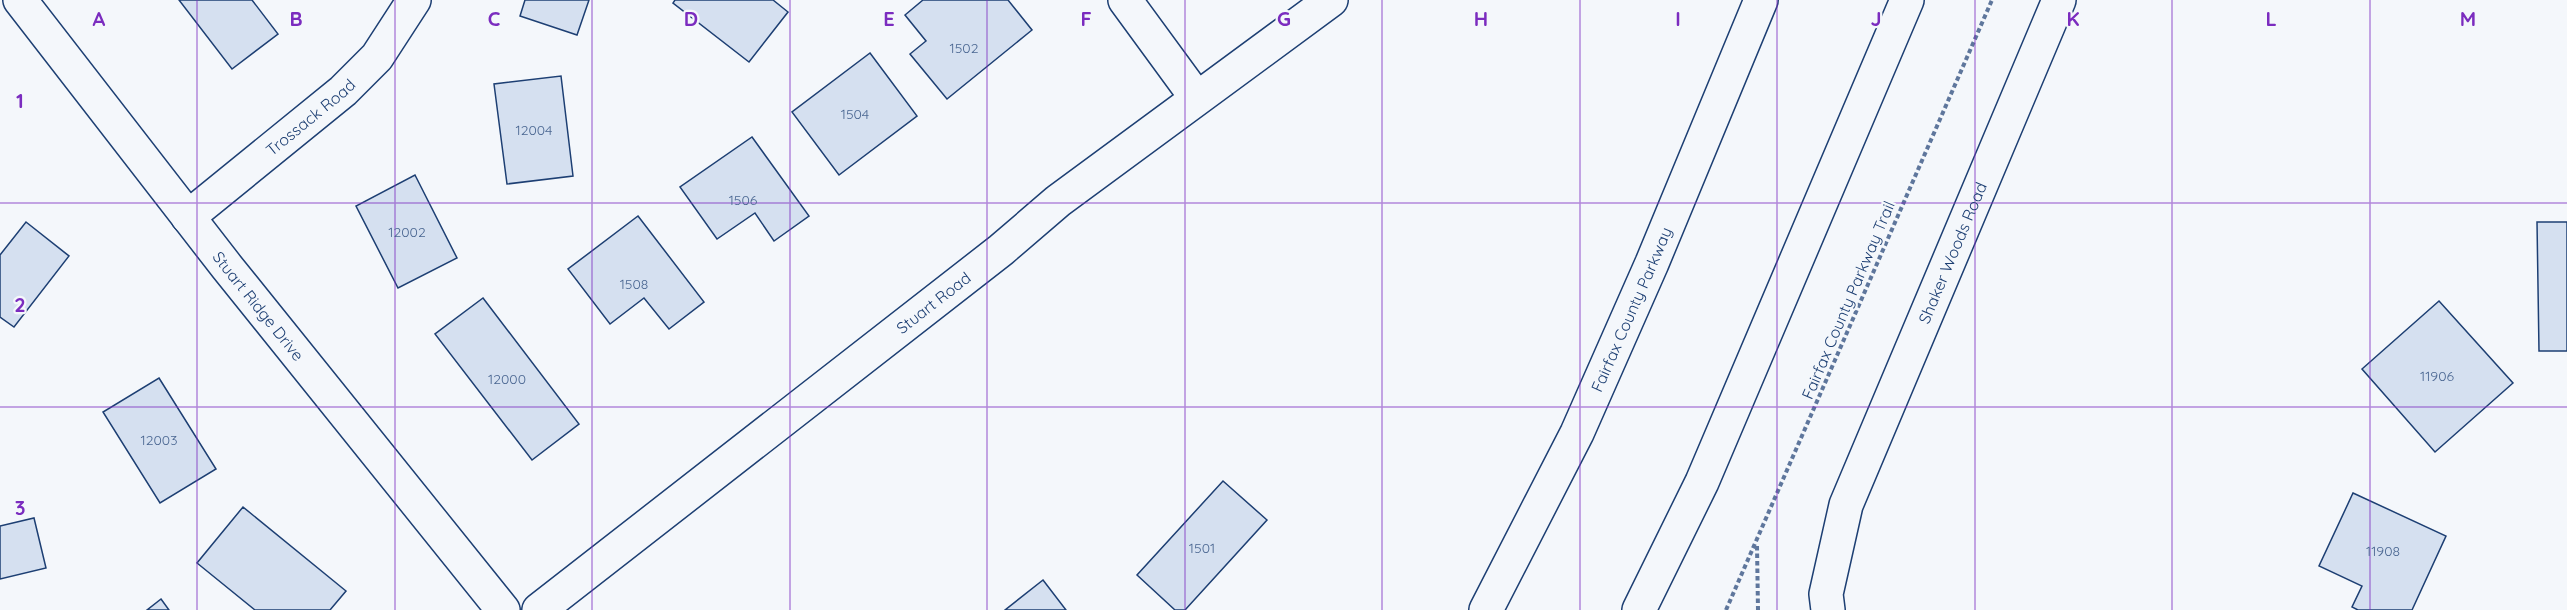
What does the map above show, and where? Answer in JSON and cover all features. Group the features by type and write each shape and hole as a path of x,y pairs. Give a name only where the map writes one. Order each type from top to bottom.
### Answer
{"main road":[{"name":"Stuart Ridge Drive","path":"20,0 188,217 503,610"},
{"name":"Trossack Road","path":"188,217 343,91 377,57 414,0"},
{"path":"1125,0 1196,97"},
{"name":"Stuart Road","path":"539,610 992,257 1058,201 1196,97 1331,0"},
{"name":"Fairfax County Parkway","path":"1486,610 1577,434 1652,263 1761,0"},
{"path":"1639,610 1702,482 1907,0"},
{"name":"Shaker Woods Road","path":"1828,610 1826,594 1846,505 2059,0"}],"path":[{"name":"Fairfax County Parkway Trail","path":"1726,610 1992,0"},
{"path":"1757,543 1758,610"}],"building":[{"path":"179,0 252,0 278,34 232,69"},
{"path":"525,0 589,0 577,35 520,16"},
{"path":"675,0 773,0 788,12 749,62 673,3"},
{"path":"923,0 1008,0 1032,30 947,99 910,54 926,41 905,15"},
{"path":"870,53 917,116 839,175 792,112"},
{"path":"561,76 573,176 507,184 494,84"},
{"path":"752,137 809,216 774,241 755,213 717,239 680,187"},
{"path":"415,175 457,258 398,288 356,206"},
{"path":"638,216 704,302 669,329 644,298 610,324 568,269"},
{"path":"26,222 69,256 14,327 0,317 0,255"},
{"path":"2537,222 2567,222 2567,351 2539,351"},
{"path":"483,298 579,424 532,460 435,334"},
{"path":"2439,301 2513,383 2435,452 2362,369"},
{"path":"159,378 216,469 160,503 103,412"},
{"path":"1223,481 1267,520 1185,610 1175,610 1137,575"},
{"path":"2353,493 2446,536 2412,610 2358,610 2352,607 2362,586 2319,566"},
{"path":"243,507 346,591 330,610 255,610 197,563"},
{"path":"34,518 46,568 0,579 0,526"},
{"path":"1043,580 1066,610 1005,610"},
{"path":"161,599 169,610 147,610"}]}
